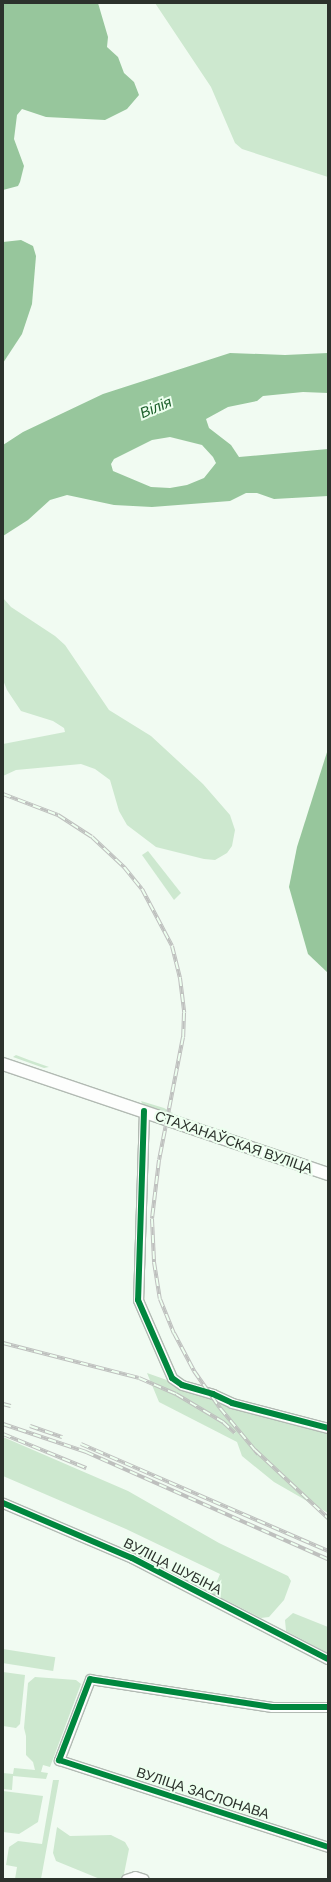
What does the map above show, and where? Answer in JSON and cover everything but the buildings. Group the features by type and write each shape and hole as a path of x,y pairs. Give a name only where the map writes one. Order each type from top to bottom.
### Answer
{"street":[{"name":"СТАХАНАЎСКАЯ ВУЛІЦА","path":"3,1064 328,1174"},
{"path":"144,1111 138,1300 172,1378 182,1385 213,1394 232,1403 328,1428"},
{"name":"ВУЛІЦА ШУБІНА","path":"3,1503 132,1558 328,1659"},
{"name":"ВУЛІЦА ЗАСЛОНАВА","path":"328,1707 272,1707 90,1679 59,1760 328,1847"},
{"path":"126,1879 135,1876 144,1879"}],"shaded area":[{"path":"155,3 328,3 328,177 242,149 235,143 211,87"},
{"path":"3,598 11,607 55,636 65,645 109,710 151,736 203,784 230,815 235,830 232,846 227,853 215,860 204,859 156,847 127,825 119,811 110,780 95,769 81,764 16,770 3,776 3,744 65,732 64,728 53,721 21,711 7,690 3,680"},
{"path":"148,851 181,893 174,900 142,855"},
{"path":"16,1055 49,1067 44,1068 13,1057"},
{"path":"141,1101 164,1108 173,1113 143,1105"},
{"path":"147,1373 218,1398 238,1410 328,1434 328,1513 274,1482 242,1456 237,1442 159,1402"},
{"path":"3,1437 128,1491 219,1543 288,1576 291,1581 284,1600 269,1617 261,1618 212,1593 220,1574 126,1529 3,1476"},
{"path":"293,1613 328,1627 328,1653 286,1631 285,1620"},
{"path":"3,1649 55,1657 53,1671 3,1663"},
{"path":"3,1672 25,1675 20,1724 16,1728 3,1726"},
{"path":"35,1677 76,1680 81,1684 50,1767 43,1765 41,1772 48,1773 46,1779 13,1776 12,1790 3,1789 3,1773 13,1774 14,1768 35,1770 33,1762 26,1755 26,1736 24,1728 28,1683"},
{"path":"53,1780 59,1780 41,1879 15,1879 17,1867 6,1865 9,1847 18,1841 42,1844"},
{"path":"3,1791 43,1796 38,1822 19,1834 3,1832"},
{"path":"57,1827 70,1836 111,1835 125,1842 129,1849 123,1879 100,1879 56,1861 53,1853"}],"water":[{"path":"3,3 98,3 108,37 107,47 118,57 124,73 134,82 139,95 127,109 105,120 46,117 22,109 17,115 14,139 24,166 18,186 3,190"},
{"path":"21,240 33,246 36,256 32,304 22,334 3,363 3,242"},
{"name":"Вілія","path":"230,353 285,355 328,353 328,393 303,392 263,396 257,401 228,407 206,419 209,428 231,445 239,457 328,449 328,496 274,499 257,493 246,493 230,501 152,507 114,505 67,495 50,500 28,520 3,536 3,445 23,432 103,394","holes":["170,437 202,445 213,457 216,463 204,478 187,485 170,488 151,487 113,471 111,464 114,459 152,440"]},
{"path":"328,749 328,973 308,954 289,887 297,847"}],"railway":[{"path":"3,794 58,815 92,837 124,867 142,889 172,946 180,978 184,1013 183,1037 159,1160 152,1219 154,1262 160,1299 174,1333 194,1371 220,1408 258,1454"},
{"path":"3,1343 139,1378 176,1394 223,1422 235,1433"},
{"path":"3,1404 11,1406"},
{"path":"3,1424 86,1452 328,1559"},
{"path":"30,1426 62,1437"},
{"path":"3,1434 86,1468"},
{"path":"81,1444 328,1551"},
{"path":"255,1450 328,1518"}],"cycle path":[{"path":"144,1111 138,1300 172,1378 182,1385 213,1394 232,1403 328,1428"},
{"path":"3,1503 132,1558 328,1659"},
{"path":"328,1707 272,1707 90,1679 59,1760 328,1847"}]}
